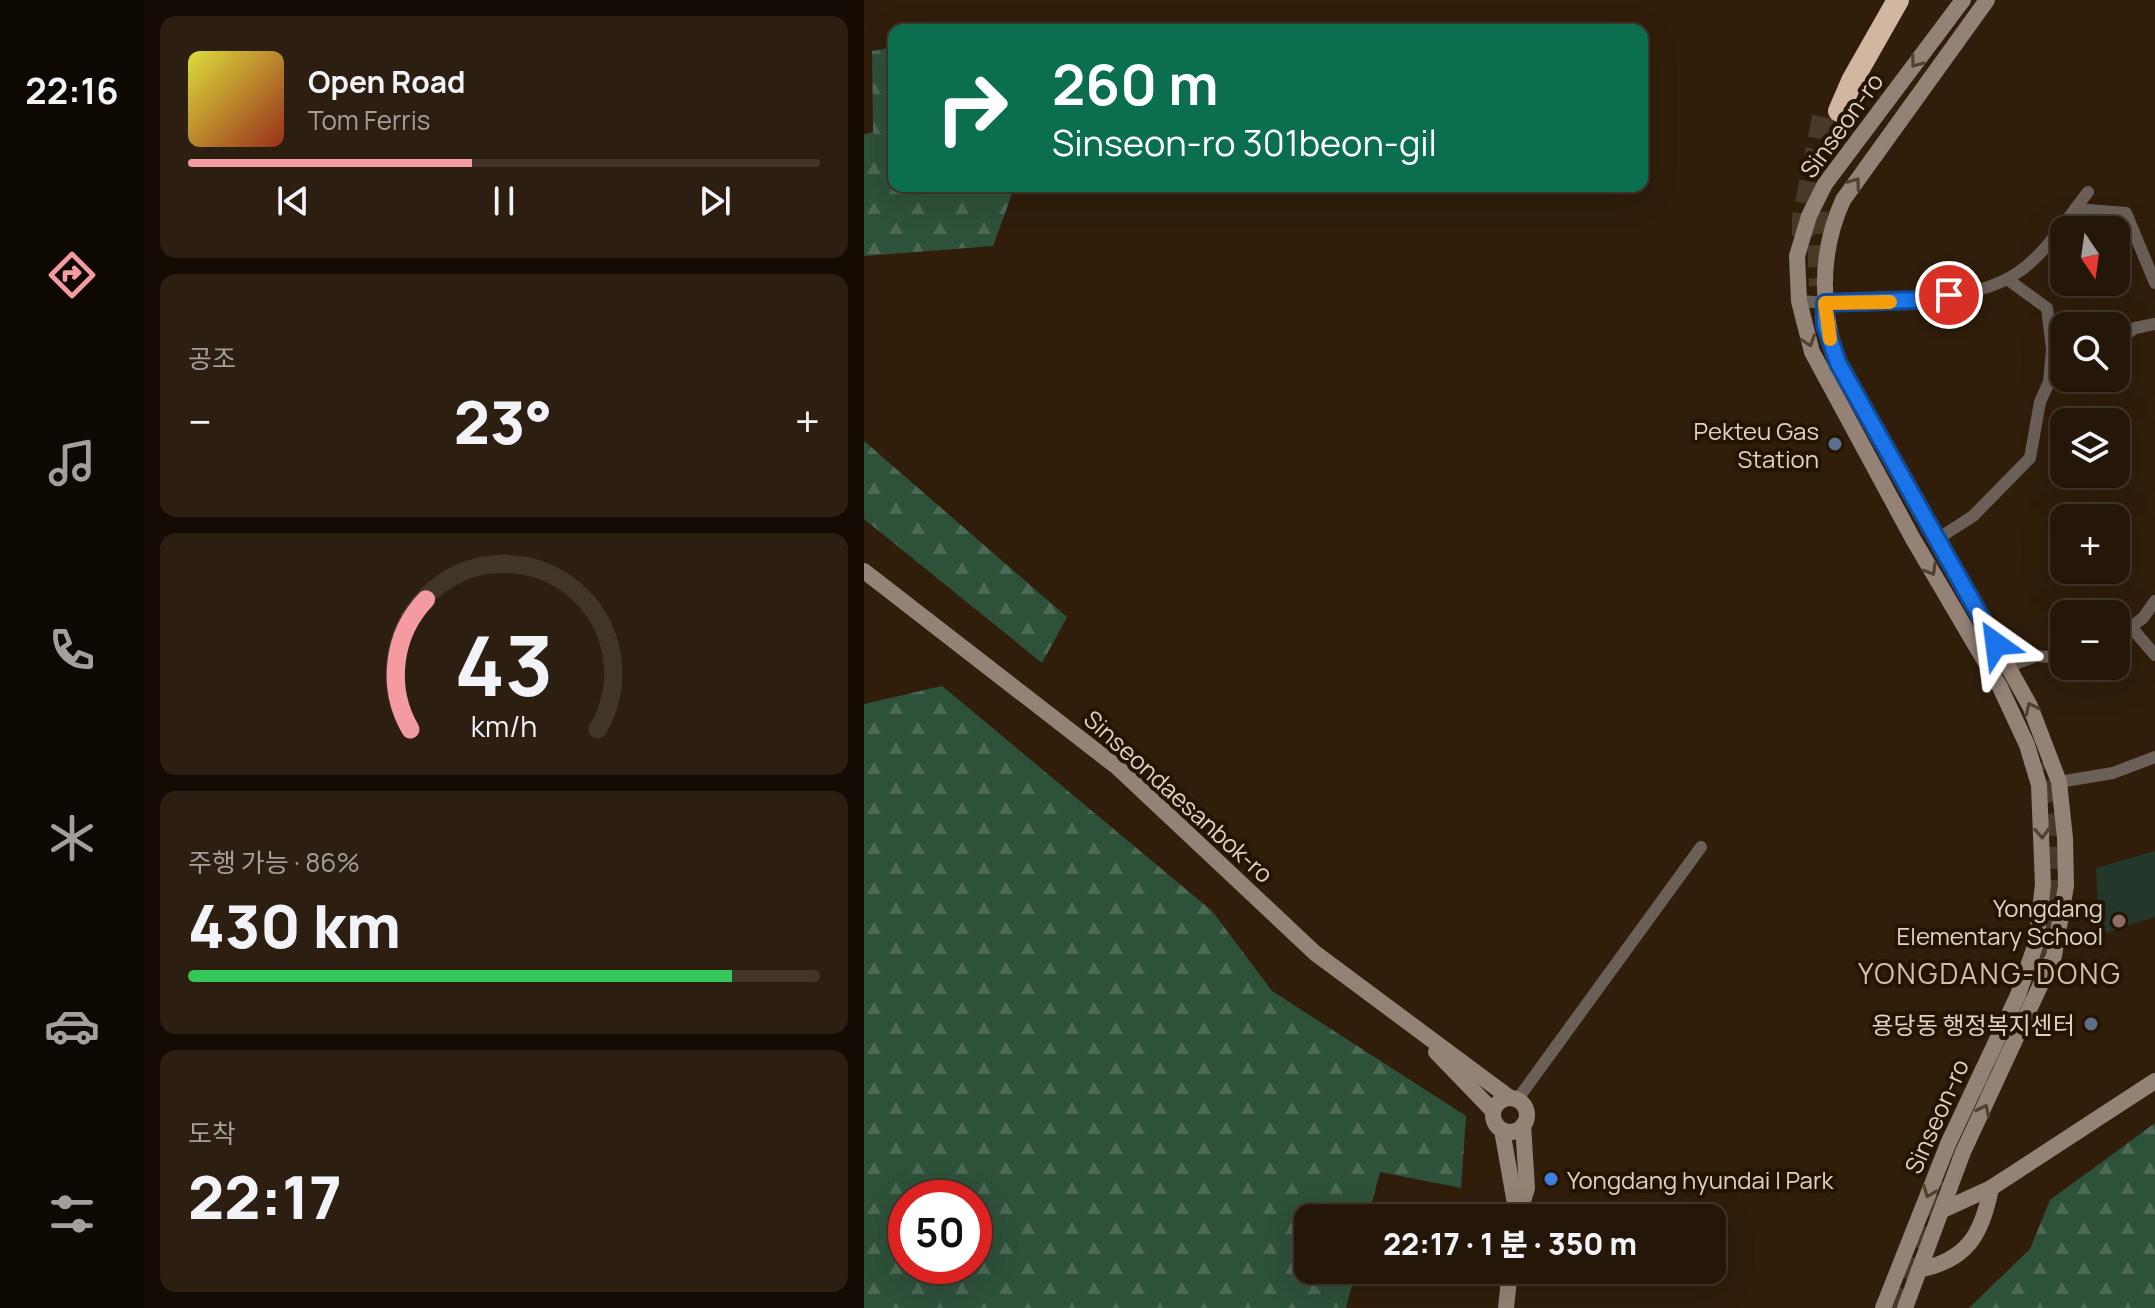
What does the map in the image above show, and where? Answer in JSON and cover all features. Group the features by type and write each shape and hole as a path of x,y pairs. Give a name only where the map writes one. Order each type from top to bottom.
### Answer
{"highway":[{"path":"1832,109 1852,81 1894,3"}],"main road":[{"name":"Sinseon-ro","path":"1883,1308 1948,1144 2018,995 2036,943 2043,885 2039,785 2032,756 2000,687 1913,539 1812,352 1799,301 1797,256 1820,192 1963,0"},
{"name":"Sinseon-ro","path":"1905,1308 1945,1209 1963,1152 2054,956 2066,886 2059,782 2049,750 2009,666 1838,363 1825,325 1824,270 1831,228 1843,200 1987,0"},
{"name":"Sinseondaesanbok-ro","path":"864,571 1117,767 1315,953 1420,1032 1439,1042 1526,1111 1523,1125 1527,1188 1522,1204"},
{"path":"2032,756 2049,750"},
{"name":"Sinseondaesanbok-ro","path":"1420,1032 1493,1111 1496,1125 1502,1130 1515,1204"},
{"path":"1945,1209 1991,1188 2155,1081"},
{"path":"1493,1111 1496,1105 1513,1099"},
{"path":"1502,1130 1510,1132 1523,1125"},
{"path":"1919,1270 1960,1254 1981,1224 1991,1188"},
{"path":"1506,1308 1509,1284"}],"street":[{"path":"1799,301 1916,300 2007,279 2023,269 2088,192"},
{"path":"2075,209 2126,213 2155,283"},
{"path":"2007,279 2047,308 2050,319"},
{"path":"2130,334 2155,324"},
{"path":"1936,540 1973,516 2030,458 2040,402 2050,378"},
{"path":"2153,606 2131,627 2155,655"},
{"path":"2009,666 2036,656 2050,657"},
{"path":"2059,782 2113,773 2155,757"},
{"path":"1513,1099 1701,847"}],"green space":[{"path":"888,48 888,192 1013,192 993,246 864,256 864,134 873,133 872,51"},
{"path":"864,441 1067,617 1042,663 864,519"},
{"path":"942,686 1212,911 1272,991 1466,1116 1461,1188 1380,1172 1372,1204 1294,1204 1294,1284 1352,1284 1346,1308 864,1308 864,704"},
{"path":"2155,851 2155,917 2099,935 2096,868"},
{"path":"2155,1123 2155,1308 1969,1308 2030,1249 2050,1200"}],"tunnel":[{"path":"1803,236 1803,218 1825,107"},
{"path":"1817,212 1820,286"},
{"path":"2035,966 2047,920 2052,866 2048,811 2038,764"},
{"path":"1981,1096 2008,1031"},
{"path":"1891,1308 1945,1182"}],"slow traffic":[{"path":"1830,339 1825,325 1825,303 1890,302"}],"place":[{"name":"Pekteu Gas Station","path":"1835,444"},
{"name":"Yongdang Elementary School","path":"2119,921"},
{"name":"용당동 행정복지센터","path":"2091,1024"},
{"name":"Yongdang hyundai I Park","path":"1551,1179"}],"district":[{"name":"YONGDANG-DONG","path":"1990,973"}],"route":[{"path":"1949,295 1916,300 1825,303 1825,325 1838,363 1996,644"}]}
